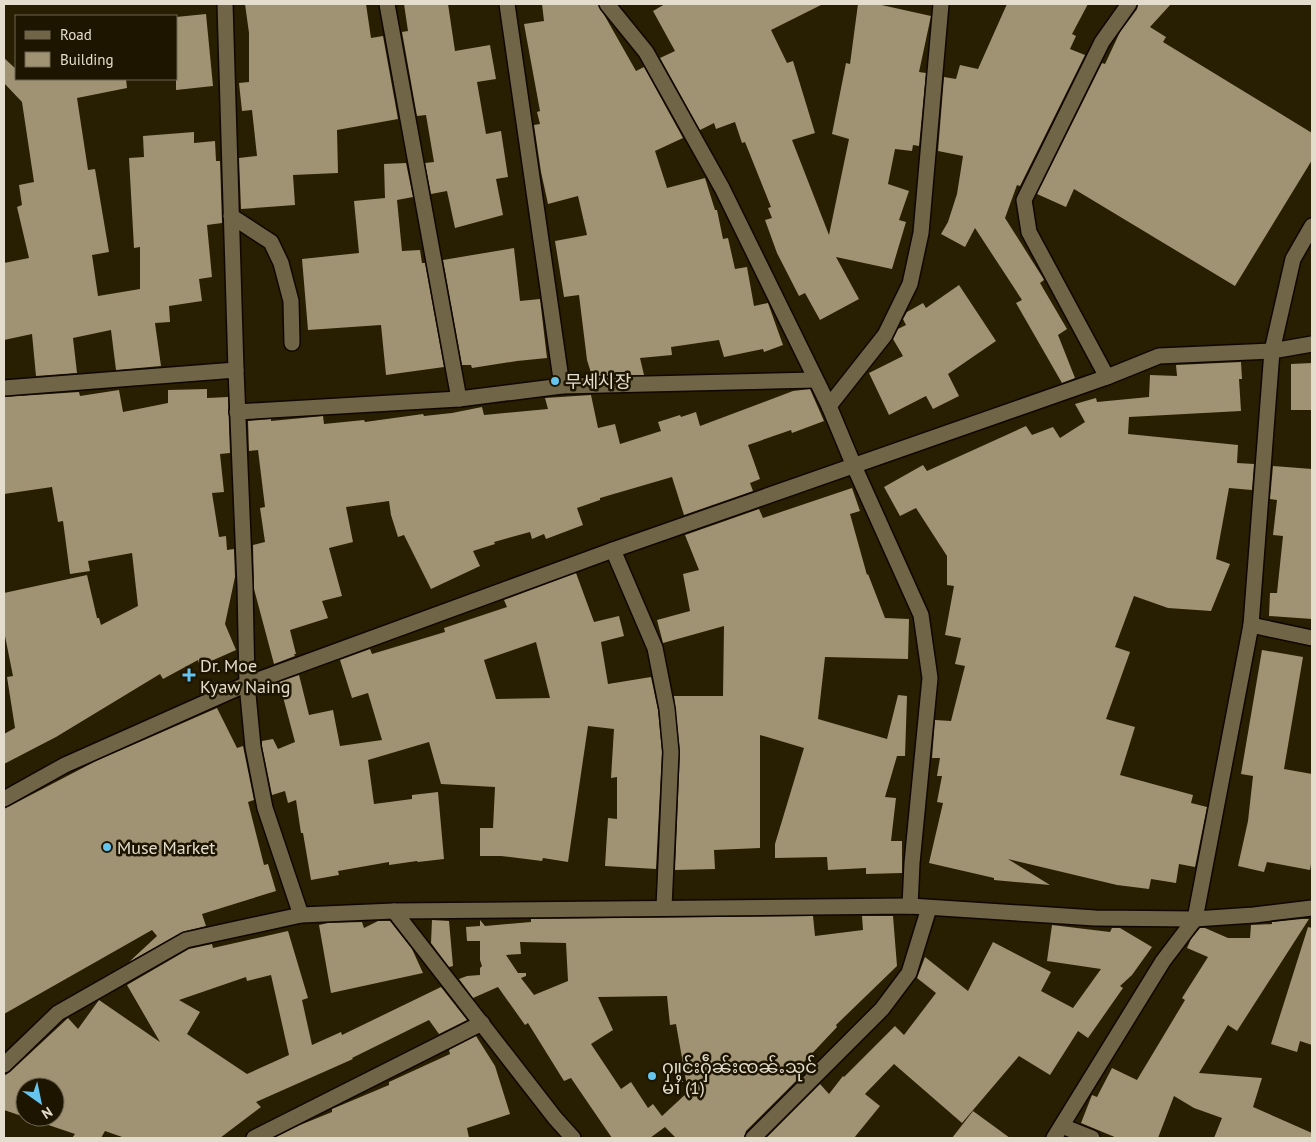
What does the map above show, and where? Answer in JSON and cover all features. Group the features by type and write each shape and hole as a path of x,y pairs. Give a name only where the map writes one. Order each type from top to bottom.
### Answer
{"street":[{"path":"226,4 237,412 245,586 247,684 253,747 265,808 301,914"},
{"path":"387,4 459,399"},
{"path":"507,4 562,386"},
{"path":"829,406 885,335 910,284 921,233 941,4"},
{"path":"1107,377 1030,232 1024,200 1102,42 1129,4"},
{"path":"611,5 646,52 722,188 829,406 921,615 930,678 912,864 910,906"},
{"path":"231,216 271,242 281,263 291,302 292,343"},
{"path":"1092,1138 1058,1132 1163,961 1195,919 1251,625 1272,351 1293,259 1312,226"},
{"path":"4,799 65,765 247,684 613,550 1107,377 1159,356 1272,351 1312,344"},
{"path":"4,388 236,370"},
{"path":"237,412 459,399 562,386 815,380"},
{"path":"613,550 655,648 667,709 671,752 664,907"},
{"path":"1251,625 1312,638"},
{"path":"4,1065 58,1013 186,940 301,914 664,907 910,906 1095,918 1195,919 1254,915 1312,908"},
{"path":"753,1138 882,1009 909,973 929,908"},
{"path":"394,911 555,1118 573,1138"},
{"path":"254,1138 482,1023"}],"building":[{"path":"245,4 366,4 371,38 383,36 398,119 337,130 338,173 293,175 295,205 241,209 239,158 257,156 252,110 242,111 239,83 249,82 249,33"},
{"path":"404,4 448,4 455,51 490,45 496,79 477,82 486,134 501,131 508,177 496,179 503,215 455,228 447,191 431,194 425,163 434,162 426,115 417,116 402,32 408,31"},
{"path":"542,4 598,4 636,71 644,67 683,138 655,151 667,188 705,178 715,210 717,210 723,239 728,238 735,269 747,267 754,306 768,303 783,345 764,352 763,349 724,357 719,340 671,347 672,355 640,358 644,375 592,376 587,360 579,295 564,297 555,241 587,235 578,196 548,204 534,125 540,124 537,112 540,111 524,24 544,21"},
{"path":"665,4 823,4 771,30 787,63 793,61 815,133 792,140 829,235 849,139 832,134 846,63 850,64 858,4 877,4 931,16 919,72 926,73 919,146 913,145 912,151 895,149 888,184 909,191 899,220 906,222 892,269 836,257 859,299 820,320 805,293 799,296 777,253 765,220 772,218 768,208 771,207 745,142 742,143 735,122 716,129 714,123 700,130 660,58 675,51 653,11"},
{"path":"1007,4 1088,4 1072,34 1076,36 1070,49 1085,55 1020,186 1017,185 1005,218 1043,278 1044,280 1040,283 1067,329 1058,335 1075,378 1062,383 1016,303 1022,300 975,228 965,247 941,234 948,222 957,194 963,156 938,151 944,77 956,79 960,65 978,69"},
{"path":"1138,4 1171,4 1150,27 1166,37 1163,42 1312,133 1312,160 1235,286 1074,189 1066,207 1037,194 1102,63 1105,64 1120,32 1137,9"},
{"path":"206,14 213,86 176,90 176,80 178,80 178,17"},
{"path":"4,58 15,68 15,80 126,80 127,88 77,98 88,170 95,169 109,252 92,255 98,296 140,289 140,247 134,248 129,158 144,157 143,136 194,132 194,143 215,141 216,161 220,161 222,223 207,225 212,277 199,279 202,301 169,306 170,322 155,323 161,366 116,370 111,330 73,338 77,373 36,376 32,334 4,340 4,263 29,258 17,207 22,205 19,185 34,182 22,102 4,83"},
{"path":"406,163 413,197 397,200 402,251 420,250 422,263 425,263 444,367 386,375 381,325 308,330 302,259 359,253 354,201 385,198 384,164"},
{"path":"514,248 520,301 540,299 547,358 472,368 471,365 462,365 443,260"},
{"path":"959,285 996,341 948,374 959,396 933,409 926,396 889,415 869,373 903,356 893,339 898,329 906,325 903,319 907,312 923,303 926,308"},
{"path":"1241,362 1242,379 1239,379 1241,411 1129,417 1128,434 1238,445 1237,463 1254,464 1252,490 1229,488 1216,559 1230,564 1211,611 1168,608 1134,596 1115,647 1130,652 1106,719 1135,727 1120,775 1193,795 1191,803 1207,807 1195,867 1179,864 1176,883 1151,879 1149,889 1117,885 1008,859 1050,885 994,880 994,878 929,863 943,803 937,802 942,776 937,776 940,758 932,758 935,720 951,721 965,666 955,664 961,638 945,635 954,586 947,585 947,556 916,508 900,516 884,487 923,465 927,471 1026,426 1032,435 1053,427 1060,438 1085,422 1075,404 1096,398 1097,402 1149,397 1150,375 1177,376 1176,365"},
{"path":"1312,363 1312,410 1291,410 1291,364"},
{"path":"207,389 207,398 228,397 230,453 220,454 224,492 212,493 219,537 226,536 227,550 234,549 235,577 225,624 236,650 200,666 198,660 163,679 160,674 56,737 4,764 4,734 15,728 7,677 13,676 4,631 4,593 87,575 97,618 99,618 101,625 138,606 132,553 88,561 90,571 70,574 63,521 58,522 52,487 4,494 4,397 79,392 80,396 119,390 123,412 168,403 168,390"},
{"path":"810,389 824,421 792,433 791,430 748,445 760,479 750,483 753,491 684,515 672,477 600,498 600,500 577,508 583,525 546,539 544,534 532,539 530,532 494,542 495,544 473,551 480,566 431,589 404,535 398,537 389,501 346,507 353,542 329,548 342,596 322,601 328,618 290,630 296,654 274,664 254,589 253,545 265,542 260,508 265,507 258,450 249,451 248,421 271,419 271,421 323,416 324,424 364,420 365,422 423,414 424,416 452,413 482,407 484,415 548,409 545,398 591,395 598,428 615,424 620,444 661,431 658,422 680,415 681,417 696,412 700,426 793,391"},
{"path":"1273,466 1312,469 1312,619 1269,616 1270,593 1277,593 1283,536 1273,535 1277,500 1270,499"},
{"path":"852,488 860,511 850,514 867,575 885,618 909,619 908,659 825,657 818,719 887,739 898,695 907,696 905,756 897,756 885,797 896,798 891,841 902,841 902,873 866,874 866,868 828,870 827,857 775,858 775,844 804,748 760,735 760,848 714,850 715,869 675,870 680,752 674,696 723,696 724,626 663,643 657,620 690,611 683,574 699,570 685,535 759,509 763,518"},
{"path":"576,573 594,622 619,616 624,636 601,642 608,684 651,677 658,710 662,752 656,869 605,866 608,818 617,819 617,777 611,778 614,729 588,726 568,862 543,858 542,861 501,856 480,856 480,828 493,828 495,787 441,784 429,742 368,760 374,804 412,799 412,795 438,792 444,859 389,865 389,862 338,871 339,875 311,880 296,800 288,803 285,791 272,795 262,746 262,741 273,739 278,749 295,742 279,682 299,675 309,715 333,710 340,746 382,740 368,693 352,698 340,660 370,649 372,654 445,632 444,628 507,607 504,600","holes":["536,642 550,698 496,699 484,660"]},
{"path":"1262,650 1303,657 1284,769 1312,774 1312,858 1310,870 1267,862 1264,872 1238,866 1248,821 1253,776 1241,774"},
{"name":"Muse Market","path":"217,708 237,748 243,746 254,800 248,802 264,865 268,864 276,891 202,914 206,926 182,932 129,962 157,936 152,930 4,1014 4,809 96,761"},
{"path":"813,916 815,936 863,930 862,916 893,916 897,966 836,1025 837,1027 803,1063 808,1069 746,1131 744,1138 676,1138 665,1127 650,1138 612,1138 571,1078 564,1081 528,1023 525,1025 498,987 473,998 459,979 480,975 480,968 482,966 480,960 480,941 467,941 466,927 480,926 480,920 485,926 531,922 531,919","holes":["520,942 566,943 568,981 534,995 521,978 526,976 526,973 518,973 506,955 521,954","667,996 670,1025 676,1024 688,1092 662,1116 653,1104 648,1108 631,1082 621,1089 591,1044 613,1030 598,997"]},
{"path":"1309,919 1237,1031 1228,1025 1199,1073 1262,1078 1253,1107 1312,1133 1312,1138 1214,1138 1222,1118 1194,1108 1174,1096 1158,1138 1117,1138 1081,1123 1092,1095 1097,1097 1112,1068 1137,1080 1185,1000 1182,998 1208,957 1187,948 1191,939 1200,928 1205,928 1228,938 1250,938 1251,925"},
{"path":"432,920 449,921 453,966 449,967 431,943"},
{"path":"378,921 390,921 412,949 423,973 331,993 319,925 362,922 364,928"},
{"path":"1052,925 1110,932 1112,928 1120,928 1152,947 1132,975 1120,986 1123,988 1088,1038 1078,1031 1050,1075 1019,1056 962,1123 894,1064 865,1094 880,1106 854,1138 766,1138 820,1084 829,1094 843,1076 895,1026 904,1035 936,993 917,978 925,957 968,991 993,942 1051,972 1041,991 1073,1008 1101,969 1047,961"},
{"path":"1308,927 1312,928 1312,1045 1300,1041 1297,1052 1271,1044"},
{"path":"288,931 308,998 302,1000 312,1045 341,1032 342,1035 441,987 467,1020 439,1034 429,1020 353,1059 256,1102 261,1107 220,1138 125,1138 105,1131 101,1138 72,1138 75,1134 54,1127 65,1127 65,1077 15,1077 15,1114 4,1110 4,1076 68,1018 78,1029 99,1000 160,1042 127,985 189,949 212,944 213,948","holes":["271,975 289,1055 247,1074 187,1034 200,1012 179,1000 246,977 247,981"]},
{"path":"476,1036 495,1066 510,1114 467,1128 469,1138 274,1138 332,1112 332,1109 389,1085 389,1082 450,1054 449,1050"},
{"path":"973,1111 1010,1138 952,1138"}],"place":[{"name":"무세시장","path":"555,381"},
{"name":"Dr. Moe Kyaw Naing","path":"189,675"},
{"name":"Muse Market","path":"107,847"},
{"name":"ႁူင်းႁဵၼ်းၸၼ်ႉသုင် မၢႆ (1)","path":"652,1076"}]}
